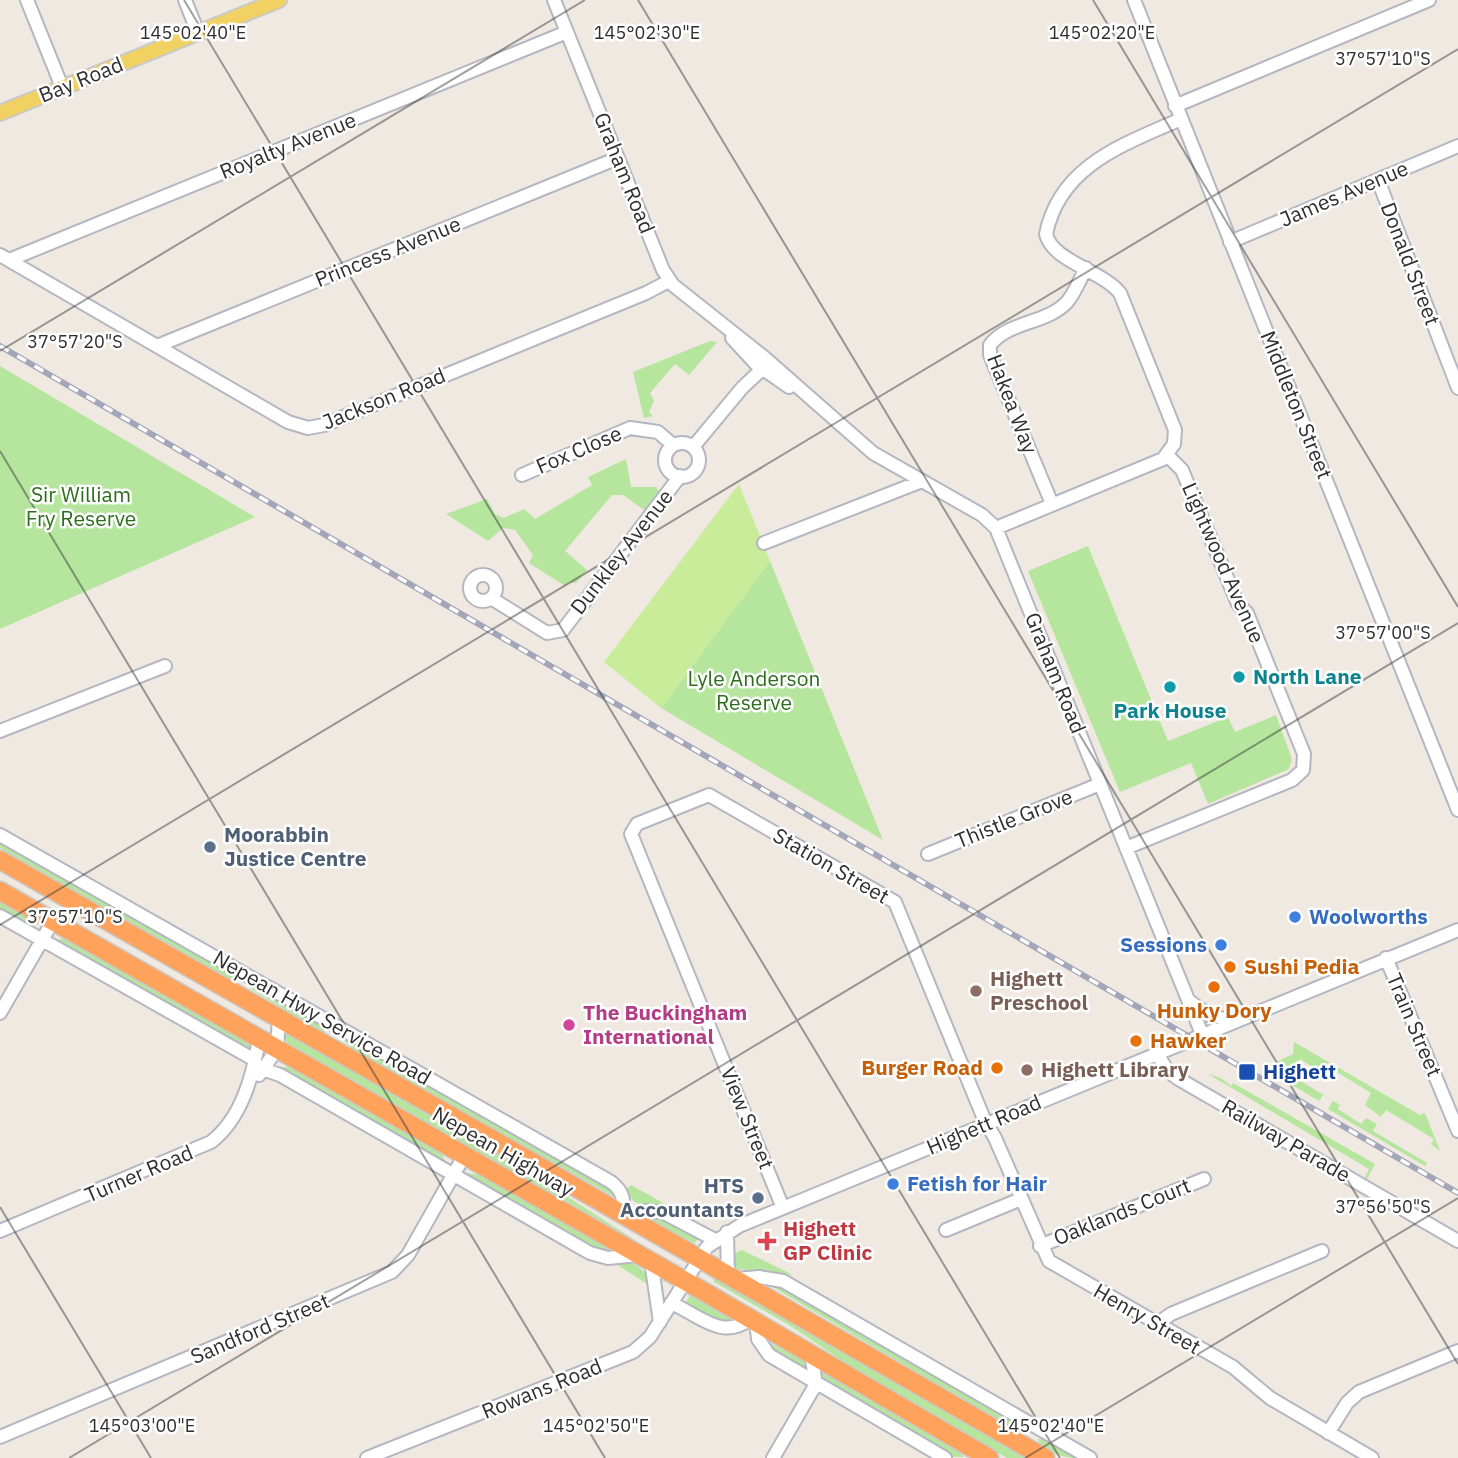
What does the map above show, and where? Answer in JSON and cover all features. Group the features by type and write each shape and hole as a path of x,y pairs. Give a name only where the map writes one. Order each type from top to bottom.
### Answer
{"highway":[{"name":"Nepean Highway","path":"0,860 1045,1458"},
{"name":"Nepean Highway","path":"0,891 753,1320 983,1457"},
{"path":"645,1258 652,1231"}],"main road":[{"name":"Bay Road","path":"0,113 279,0"}],"street":[{"path":"27,0 62,87"},
{"path":"185,0 198,33"},
{"name":"Graham Road","path":"554,0 669,281 761,364 805,396 873,453 982,515 996,528 1202,1034"},
{"name":"Middleton Street","path":"1134,0 1458,810"},
{"path":"1175,106 1429,0"},
{"name":"Royalty Avenue","path":"4,257 567,32"},
{"path":"996,528 1167,456 1174,444 1175,430 1120,293 1107,279 1055,251 1048,243 1048,226 1068,188 1092,162 1112,149 1181,119"},
{"name":"James Avenue","path":"1230,242 1458,146"},
{"name":"Princess Avenue","path":"157,346 618,158"},
{"name":"Donald Street","path":"1378,180 1458,388"},
{"name":"Jackson Road","path":"4,257 288,422 302,427 316,427 646,293 669,281"},
{"name":"Hakea Way","path":"1052,504 990,355 990,345 997,335 1059,309 1068,300 1086,268"},
{"path":"696,451 684,443 673,445 665,455 666,465 671,473 680,476 694,472 696,451 724,410 761,364"},
{"name":"Fox Close","path":"522,475 630,428 658,432 673,445"},
{"name":"Lightwood Avenue","path":"1126,848 1293,780 1303,769 1304,754 1247,613 1238,604 1182,470 1167,456"},
{"path":"886,494 905,472"},
{"name":"Dunkley Avenue","path":"491,598 547,633 563,630 680,476"},
{"path":"764,543 922,481"},
{"path":"0,731 165,666"},
{"name":"Thistle Grove","path":"928,854 1100,785"},
{"name":"Station Street","path":"631,834 637,824 709,794 895,902 987,1124"},
{"name":"View Street","path":"631,834 783,1208"},
{"name":"Nepean Hwy Service Road","path":"0,835 611,1182 621,1191 627,1218"},
{"path":"0,916 599,1257 645,1258 660,1322"},
{"path":"0,1013 53,921"},
{"name":"Highett Road","path":"685,1281 699,1258 715,1240 727,1232 1458,930"},
{"name":"Train Street","path":"1386,958 1458,1130"},
{"path":"231,991 261,982"},
{"path":"1189,1001 1209,1015 1235,1021"},
{"name":"Turner Road","path":"0,1231 204,1147 223,1132 260,1065 277,1049 279,1018"},
{"path":"331,1023 337,1051"},
{"name":"Turner Road","path":"259,1038 260,1065"},
{"name":"Railway Parade","path":"1157,1054 1162,1064 1177,1078 1458,1241"},
{"name":"Henry Street","path":"987,1124 1046,1258 1233,1367 1270,1398 1372,1458"},
{"name":"Sandford Street","path":"0,1437 392,1272 408,1255 464,1156"},
{"name":"Oaklands Court","path":"1040,1246 1204,1178"},
{"path":"946,1230 1021,1199"},
{"path":"627,1218 644,1211 662,1212 715,1240"},
{"path":"727,1232 732,1277 783,1280 1084,1456"},
{"path":"1157,1324 1171,1314 1322,1251"},
{"name":"Rowans Road","path":"367,1458 633,1352 645,1343 685,1281"},
{"path":"671,1303 725,1329 738,1328 753,1320 758,1339 769,1355 945,1458"},
{"path":"1328,1433 1347,1403 1359,1392 1458,1351"},
{"path":"773,1458 816,1384 811,1354"},
{"path":"1018,1443 1045,1432"}],"green space":[{"path":"710,341 717,342 689,375 675,364 650,393 654,401 649,412 653,416 644,418 633,372"},
{"name":"Sir William Fry Reserve","path":"0,366 255,517 0,629"},
{"path":"626,459 631,487 656,487 661,495 647,512 623,495 612,495 565,551 587,570 576,583 569,582 565,586 529,563 533,555 515,530 503,528 488,541 446,514 487,499 495,514 504,518 524,509 535,519 592,485 588,477"},
{"path":"739,484 770,561 661,708 604,662"},
{"path":"1088,546 1168,741 1228,717 1235,732 1276,715 1292,759 1289,769 1208,804 1191,763 1120,792 1028,571"},
{"name":"Lyle Anderson Reserve","path":"770,561 883,840 661,708"},
{"path":"0,841 217,965 251,981 228,978 0,848"},
{"path":"0,901 27,916 35,928 0,909"},
{"path":"66,938 246,1041 253,1051 56,940"},
{"path":"249,988 292,1006 323,1028 328,1035"},
{"path":"284,1032 512,1161 638,1242 287,1044"},
{"path":"338,1036 613,1191 615,1197 362,1056"},
{"path":"1294,1042 1420,1115 1425,1113 1440,1151 1431,1144 1434,1139 1386,1110 1381,1117 1365,1105 1371,1093 1324,1064 1319,1071 1300,1059 1289,1074 1340,1105 1338,1109 1361,1124 1366,1118 1377,1124 1373,1131 1427,1163 1425,1166 1328,1109 1333,1101 1323,1095 1319,1101 1270,1072 1276,1062 1293,1054"},
{"path":"291,1066 441,1152 446,1164 276,1069"},
{"path":"1208,1074 1221,1078 1231,1086 1233,1083 1375,1164 1367,1179 1365,1177 1369,1169"},
{"path":"465,1175 480,1175 602,1244 613,1253 591,1248"},
{"path":"631,1185 674,1209 639,1205 625,1190"},
{"path":"649,1217 662,1220 699,1238 694,1243 654,1223"},
{"path":"742,1250 793,1275 738,1269 731,1263 731,1255"},
{"path":"620,1260 642,1270 655,1289 619,1266"},
{"path":"713,1276 1028,1458 1007,1458 859,1372 789,1325 714,1282"},
{"path":"766,1283 784,1288 1033,1432 1018,1432"},
{"path":"690,1295 735,1322 718,1321 685,1304"},
{"path":"764,1340 809,1364 810,1372 772,1351"},
{"path":"818,1369 954,1447 964,1457 953,1457 815,1377"},
{"path":"1038,1439 1059,1444 1076,1458 1054,1453"}],"railway":[{"path":"0,346 1458,1193"}],"place":[{"name":"North Lane","path":"1239,677"},
{"name":"Park House","path":"1170,687"},
{"name":"Moorabbin Justice Centre","path":"210,847"},
{"name":"Woolworths","path":"1295,917"},
{"name":"Sessions","path":"1221,945"},
{"name":"Sushi Pedia","path":"1230,967"},
{"name":"Hunky Dory","path":"1214,987"},
{"name":"Highett Preschool","path":"976,991"},
{"name":"The Buckingham International","path":"569,1025"},
{"name":"Hawker","path":"1136,1041"},
{"name":"Burger Road","path":"997,1068"},
{"name":"Highett Library","path":"1027,1070"},
{"name":"Highett","path":"1247,1072"},
{"name":"Fetish for Hair","path":"893,1184"},
{"name":"HTS Accountants","path":"758,1198"},
{"name":"Highett GP Clinic","path":"767,1241"}]}
